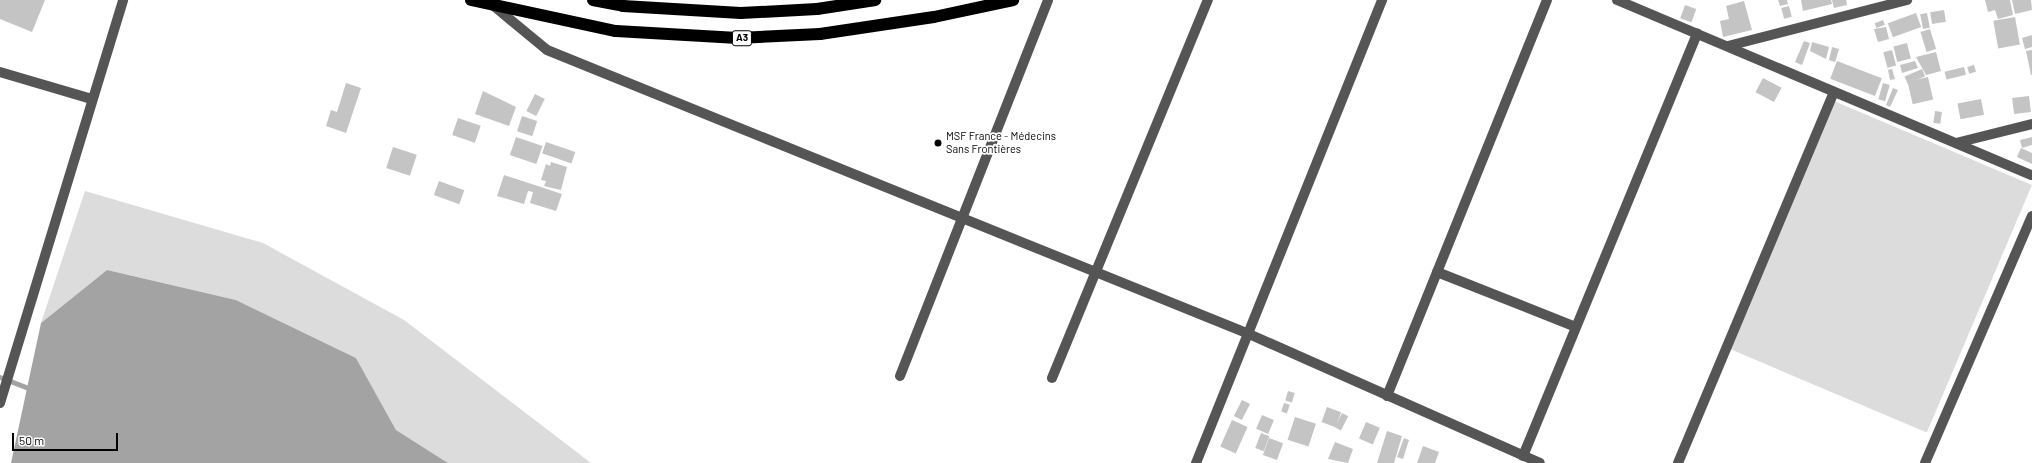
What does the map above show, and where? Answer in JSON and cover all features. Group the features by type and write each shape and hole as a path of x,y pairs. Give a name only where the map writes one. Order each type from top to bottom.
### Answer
{"highway":[{"name":"A3","path":"471,0 495,7 616,31 738,38 820,34 934,17 1013,0"},
{"path":"593,0 623,6 741,14 816,4 875,0"}],"street":[{"path":"0,403 123,0"},
{"path":"900,376 1048,0"},
{"path":"1052,378 1208,0"},
{"path":"1196,463 1382,0"},
{"path":"1388,396 1547,0"},
{"path":"1617,0 2032,175"},
{"path":"1728,46 1907,0"},
{"path":"495,7 547,50 963,217 1095,273 1249,334 1540,463"},
{"path":"1523,456 1697,33"},
{"path":"0,72 92,99"},
{"path":"1678,463 1834,92"},
{"path":"1956,143 2032,124"},
{"path":"1925,463 2032,216"},
{"path":"1438,272 1576,327"}],"shaded area":[{"path":"1834,101 2032,185 1927,433 1729,349"},
{"path":"85,191 263,243 404,320 591,463 448,463 396,430 356,358 236,300 107,270 41,323"},
{"path":"107,270 236,300 356,358 396,430 448,463 11,463 41,323"}],"building":[{"path":"0,0 45,0 32,32 0,19"},
{"path":"1778,0 1787,0 1788,4 1780,6"},
{"path":"1801,0 1831,0 1832,4 1803,11"},
{"path":"1832,0 1846,0 1847,5 1834,8"},
{"path":"1985,0 2010,0 2013,15 1998,19 1995,10 1988,12"},
{"path":"2012,0 2031,0 2032,10 2015,14"},
{"path":"1744,1 1752,30 1723,37 1720,21 1729,19 1726,6"},
{"path":"1685,5 1696,9 1691,22 1680,18"},
{"path":"1789,6 1792,17 1784,19 1781,8"},
{"path":"1944,10 1946,22 1932,24 1930,12"},
{"path":"1916,13 1921,27 1893,37 1888,23"},
{"path":"1927,13 1930,28 1923,29 1920,14"},
{"path":"2015,17 2020,45 1998,48 1993,21"},
{"path":"1883,20 1885,25 1877,28 1875,23"},
{"path":"1886,27 1889,39 1878,42 1874,29"},
{"path":"1930,29 1936,49 1927,52 1920,32"},
{"path":"2032,35 2032,47 2025,49 2022,38"},
{"path":"1804,41 1810,43 1802,65 1795,62"},
{"path":"1812,42 1829,47 1826,59 1810,51"},
{"path":"1907,43 1911,59 1897,62 1893,46"},
{"path":"1832,47 1839,49 1835,62 1829,60"},
{"path":"1892,50 1896,65 1887,68 1883,52"},
{"path":"2032,50 2032,75 2031,75 2026,51"},
{"path":"1936,52 1941,71 1926,75 1916,57"},
{"path":"1837,61 1882,78 1875,96 1830,79"},
{"path":"1915,61 1918,68 1902,73 1900,65"},
{"path":"1974,65 1976,72 1969,74 1967,67"},
{"path":"1964,67 1966,75 1947,80 1945,72"},
{"path":"1892,69 1895,79 1890,80 1888,70"},
{"path":"1922,69 1925,76 1908,84 1905,76"},
{"path":"1928,77 1933,99 1913,104 1908,82"},
{"path":"1763,78 1782,88 1774,102 1755,92"},
{"path":"346,83 361,88 346,133 326,126 331,110 337,112"},
{"path":"1883,83 1890,85 1885,101 1878,99"},
{"path":"1893,88 1898,90 1890,107 1886,105"},
{"path":"483,91 516,107 509,126 475,114"},
{"path":"535,94 545,99 536,116 526,111"},
{"path":"2029,96 2031,112 2014,114 2012,98"},
{"path":"1981,99 1984,115 1960,119 1957,104"},
{"path":"1935,111 1942,112 1940,124 1933,123"},
{"path":"522,116 537,121 532,136 517,131"},
{"path":"458,118 481,126 475,143 452,135"},
{"path":"516,137 542,146 536,164 510,155"},
{"path":"2032,137 2032,145 2022,148 2020,140"},
{"path":"546,142 575,152 571,163 542,153"},
{"path":"393,147 417,155 410,176 386,168"},
{"path":"2021,148 2032,153 2032,164 2017,157"},
{"path":"551,162 567,167 561,190 544,186 546,181 541,180 546,164 550,166"},
{"path":"504,175 562,194 556,211 530,203 533,192 528,191 524,204 497,196"},
{"path":"439,181 464,190 459,204 434,195"},
{"path":"1288,391 1295,393 1292,403 1285,401"},
{"path":"1242,400 1250,404 1242,420 1234,416"},
{"path":"1284,403 1290,405 1287,413 1281,412"},
{"path":"1327,407 1341,412 1336,427 1322,422"},
{"path":"1342,413 1348,416 1341,430 1335,427"},
{"path":"1262,415 1274,420 1268,434 1256,429"},
{"path":"1295,417 1316,424 1309,447 1288,440"},
{"path":"1232,420 1248,427 1236,453 1220,446"},
{"path":"1366,422 1380,428 1373,444 1359,439"},
{"path":"1387,431 1402,436 1394,463 1377,463"},
{"path":"1261,433 1269,436 1264,451 1255,448"},
{"path":"1269,438 1283,443 1277,460 1263,455"},
{"path":"1404,438 1409,440 1403,459 1397,457"},
{"path":"1335,442 1353,449 1348,463 1328,459"},
{"path":"1423,446 1439,452 1435,463 1417,463"}],"waterway":[{"path":"0,377 32,389"}],"place":[{"name":"MSF France - Médecins Sans Frontières","path":"938,143"}]}
